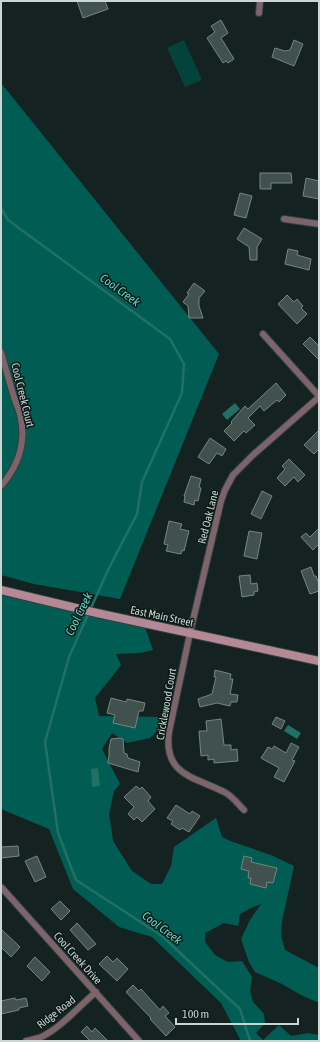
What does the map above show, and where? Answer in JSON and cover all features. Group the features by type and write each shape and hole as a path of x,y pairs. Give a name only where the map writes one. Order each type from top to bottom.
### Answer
{"main road":[{"name":"East Main Street","path":"1,590 319,661"}],"street":[{"path":"259,13 260,1"},
{"path":"284,219 319,224"},
{"path":"263,334 319,396"},
{"name":"Cool Creek Court","path":"1,352 20,415 23,443 9,478 1,486"},
{"name":"Red Oak Lane","path":"190,633 221,501 233,475 319,396"},
{"name":"Cricklewood Court","path":"190,633 169,732 168,750 175,766 181,772 228,794 244,810"},
{"name":"Cool Creek Drive","path":"2,888 139,1041"},
{"name":"Ridge Road","path":"26,1041 40,1037 53,1030 96,992"}],"shaded area":[{"path":"184,40 202,80 185,87 167,48"},
{"path":"1,83 219,354 120,599 34,584 1,575"},
{"path":"235,403 240,409 227,420 222,414"},
{"path":"1,595 145,627 153,650 140,653 116,654 121,665 95,698 99,716 160,717 157,731 150,738 127,743 112,733 102,749 120,784 114,791 109,814 113,841 132,871 151,884 162,884 171,866 174,847 216,818 222,837 271,855 294,866 282,921 281,936 285,950 319,968 319,1003 255,972 249,962 241,939 250,920 261,904 240,914 238,926 224,923 205,933 205,942 215,955 228,962 242,961 252,977 250,991 253,1002 264,1014 265,1023 256,1033 263,1040 279,1025 291,1036 308,1033 319,1035 319,1041 241,1041 221,1003 152,937 119,927 73,889 49,829 1,809"},
{"path":"288,725 301,733 297,739 284,731"},
{"path":"98,768 100,786 92,787 91,769"}],"building":[{"path":"77,1 105,1 108,9 83,18"},
{"path":"221,20 228,33 221,38 234,59 228,63 226,61 223,63 207,38 215,32 211,26"},
{"path":"294,40 303,44 294,66 272,57 275,48 285,51 290,50"},
{"path":"260,173 291,173 292,183 271,183 271,189 260,189"},
{"path":"306,178 319,181 319,199 303,196"},
{"path":"240,193 252,196 246,218 234,215"},
{"path":"244,228 262,239 257,247 257,260 250,260 249,247 237,239"},
{"path":"288,249 298,251 297,255 311,259 309,270 285,264"},
{"path":"194,283 205,291 199,298 199,306 203,318 189,318 188,306 183,302"},
{"path":"287,295 294,302 297,299 303,306 301,308 307,314 297,324 278,304"},
{"path":"310,337 319,346 319,360 303,344"},
{"path":"276,383 286,395 279,402 277,400 264,411 260,406 248,418 255,425 246,433 244,431 234,441 224,431 245,406 248,409"},
{"path":"319,430 319,449 314,454 304,445"},
{"path":"210,438 226,449 222,456 217,453 209,464 198,457"},
{"path":"289,459 305,475 298,482 294,477 285,486 277,478 285,469 282,466"},
{"path":"191,476 201,479 199,487 201,488 198,501 195,500 194,505 184,502 184,496"},
{"path":"262,491 272,496 261,519 251,514"},
{"path":"169,521 182,524 180,529 189,531 184,551 182,550 181,554 166,551 168,545 164,544"},
{"path":"319,528 319,544 313,550 301,537 306,533 310,537"},
{"path":"249,531 262,533 257,559 244,556"},
{"path":"311,567 319,584 319,591 310,594 301,571"},
{"path":"250,575 251,584 257,583 258,591 254,592 254,595 242,597 239,576"},
{"path":"215,670 231,674 230,679 233,679 230,694 238,695 237,702 231,702 230,706 217,703 200,707 198,699 212,694 216,677 214,677"},
{"path":"111,698 126,702 127,699 145,703 143,711 139,711 135,728 113,723 115,715 107,713"},
{"path":"276,717 285,721 281,729 272,724"},
{"path":"221,719 224,745 231,745 231,750 237,749 238,761 214,763 214,759 208,760 208,755 201,756 199,731 207,731 206,721"},
{"path":"111,739 123,739 124,753 127,754 128,758 140,762 138,772 108,763"},
{"path":"291,743 299,747 292,760 295,761 284,782 274,777 279,768 261,758 268,747 272,749 274,746 286,753"},
{"path":"136,786 140,789 142,787 151,797 148,801 155,809 142,822 137,817 134,820 128,814 134,807 124,797"},
{"path":"176,805 190,814 192,811 200,816 189,832 182,828 180,830 171,824 173,821 167,818"},
{"path":"18,846 19,856 1,858 1,847"},
{"path":"37,856 46,877 35,882 25,861"},
{"path":"244,856 252,858 251,862 277,868 273,883 267,882 266,888 250,884 251,878 248,878 249,871 241,869"},
{"path":"60,901 70,911 61,920 51,909"},
{"path":"77,923 96,944 88,950 70,930"},
{"path":"1,929 20,947 11,957 1,947"},
{"path":"107,956 113,962 117,958 128,969 117,981 99,964"},
{"path":"35,957 50,972 42,981 27,966"},
{"path":"133,985 139,991 141,989 160,1010 163,1006 169,1013 165,1016 175,1027 166,1036 126,992"},
{"path":"15,998 16,1000 26,998 28,1006 19,1008 19,1010 1,1014 1,1001"},
{"path":"87,1026 92,1032 95,1028 108,1041 90,1041 81,1032"}],"waterway":[{"name":"Cool Creek","path":"1,208 8,220 170,339 184,364 182,393 142,482 137,514 108,570 69,657 45,742 58,833 76,880 162,936 240,1009 250,1041"}]}
